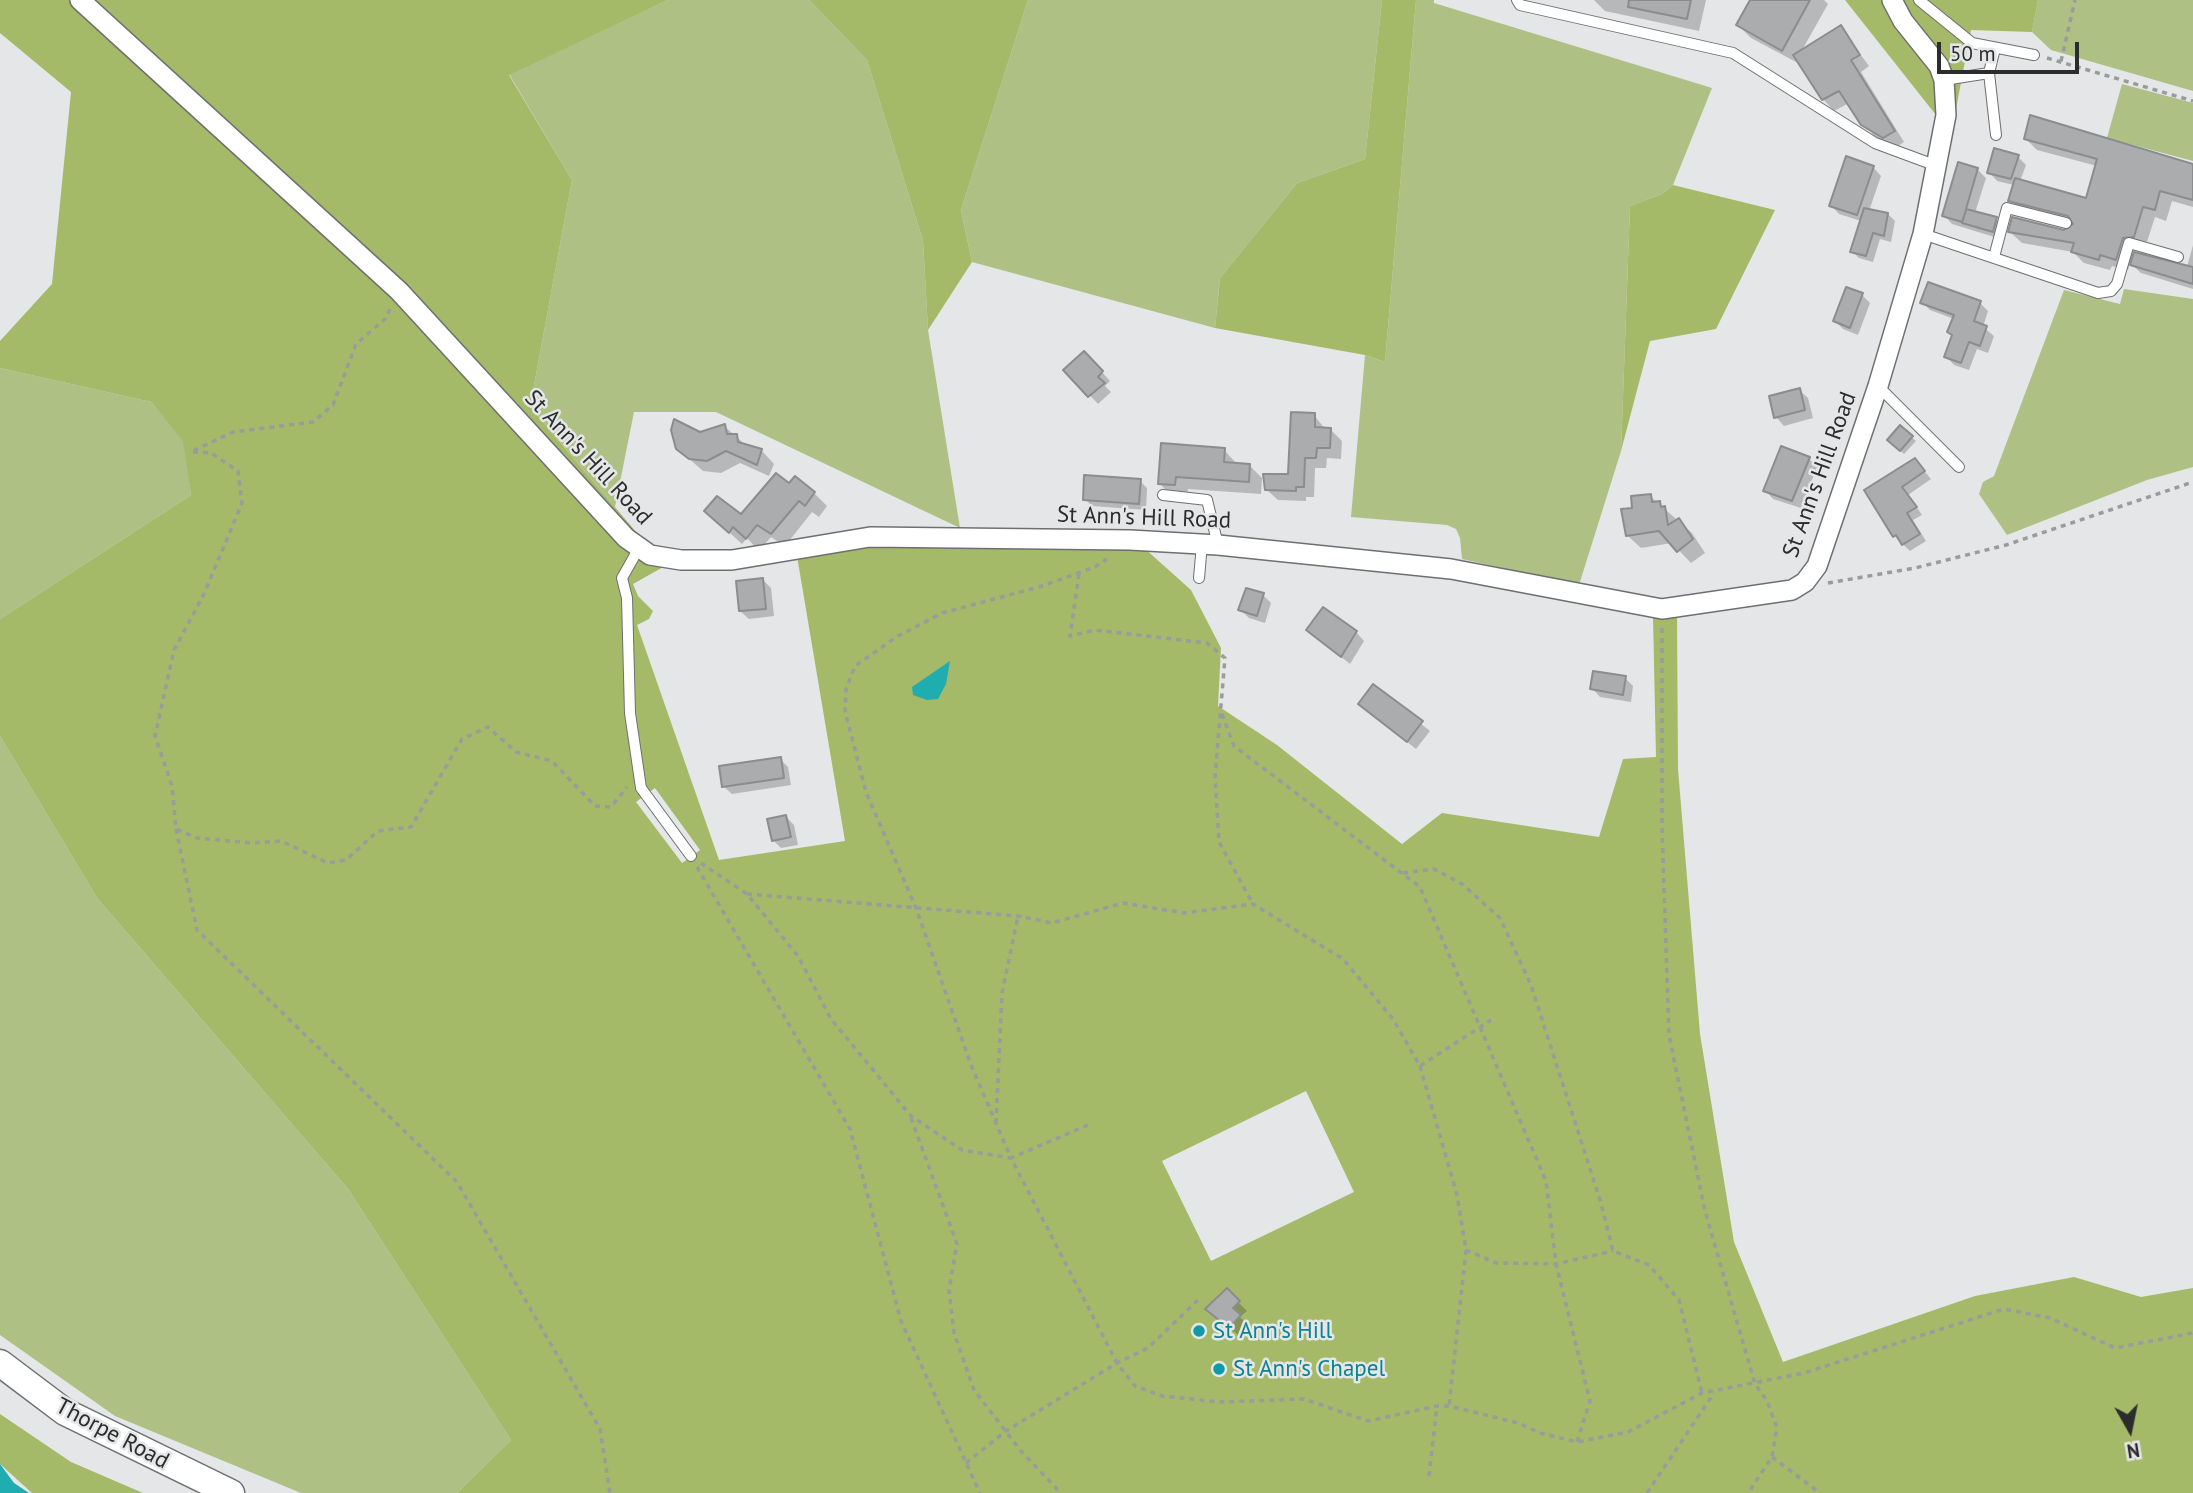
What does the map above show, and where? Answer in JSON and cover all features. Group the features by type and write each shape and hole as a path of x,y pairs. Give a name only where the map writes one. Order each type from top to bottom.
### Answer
{"main road":[{"name":"Thorpe Road","path":"0,1363 65,1412 230,1493"}],"street":[{"name":"St Ann's Hill Road","path":"80,0 399,291 639,548 662,558 732,560 870,537 1130,540 1210,544 1451,569 1662,609 1792,590 1805,582 1817,566 1878,386 1923,234 1946,115 1944,80 1939,66 1903,21 1892,0"}],"lane":[{"path":"1517,0 1520,5 1733,53 1875,144 1937,166"},
{"path":"1919,0 1972,43 2035,55"},
{"path":"1995,48 1989,73 1996,135"},
{"path":"1944,80 1989,73"},
{"path":"1994,257 2007,208 2066,223"},
{"path":"1923,234 2098,293 2110,290 2117,284 2129,243 2178,257"},
{"path":"1878,386 1959,467"},
{"path":"1163,495 1207,500 1210,544 1199,578"},
{"path":"639,548 622,578 627,598 630,713 641,788 691,856"}],"path":[{"path":"2061,61 2075,0"},
{"path":"2035,55 2193,101"},
{"path":"399,291 385,319 356,344 333,405 313,422 233,432 191,452 211,453 238,471 242,503 204,594 174,650 155,736 172,786 176,829 197,930 457,1182 600,1429 610,1493"},
{"path":"1805,582 1820,584 1915,568 2006,545 2193,482"},
{"path":"1130,540 1095,567 994,601 942,613 898,636 855,666 846,689 845,711 866,792 916,908 996,1125 1117,1363 1135,1386 1162,1396 1220,1402 1304,1399 1367,1421 1437,1406 1449,1406 1518,1423 1540,1433 1577,1442 1628,1432 1702,1394 1804,1373 2004,1309 2050,1318 2115,1348 2193,1333"},
{"path":"1079,573 1070,636 1095,630 1207,643 1225,658 1215,776 1219,842 1253,904 1343,959 1393,1019 1420,1066 1457,1195 1465,1250 1449,1406"},
{"path":"1662,609 1662,827 1669,1035 1706,1211 1755,1384 1768,1401 1777,1428 1772,1457 1748,1493"},
{"path":"1222,714 1234,746 1420,887 1483,1027 1546,1181 1556,1264 1590,1401 1577,1442"},
{"path":"176,829 197,838 253,843 281,841 328,863 346,860 378,831 411,827 462,739 488,727 516,752 552,761 595,806 611,807 632,780 637,763"},
{"path":"691,856 747,894 798,956 831,1019 911,1116 962,1150 1011,1158 1088,1125"},
{"path":"691,856 850,1129 901,1321 980,1493"},
{"path":"1403,873 1434,869 1462,884 1500,918 1531,985 1601,1203 1613,1251"},
{"path":"747,894 1018,916 1052,923 1123,903 1184,912 1253,904"},
{"path":"996,1125 1002,993 1018,916"},
{"path":"1420,1066 1491,1020"},
{"path":"911,1116 957,1244 949,1290 954,1333 974,1390 1061,1493"},
{"path":"1465,1250 1496,1263 1556,1264 1613,1251 1649,1265 1679,1300 1702,1394"},
{"path":"966,1463 1006,1431 1117,1363 1148,1348 1199,1299"},
{"path":"1648,1492 1713,1393"},
{"path":"1429,1476 1437,1406"},
{"path":"1772,1457 1820,1493"}],"green space":[{"path":"0,0 668,0 509,75 572,180 530,407 665,566 633,584 638,596 653,611 649,619 637,625 719,860 845,841 797,556 870,545 1143,547 1191,590 1221,648 1218,706 1277,745 1402,844 1442,813 1599,837 1623,759 1656,757 1653,616 1677,617 1678,769 1700,1034 1734,1242 1783,1362 1975,1296 2074,1277 2141,1297 2193,1288 2193,1493 457,1493 511,1440 348,1189 97,898 0,736 0,619 191,495 183,441 151,402 0,368 0,341 52,284 71,92 0,33","holes":["655,788 700,850 682,863 636,802","1306,1091 1354,1192 1211,1261 1162,1161"]},
{"path":"668,0 809,0 867,60 923,241 928,330 960,528 716,412 634,412 615,507 530,407 572,180 509,74"},
{"path":"809,0 1028,0 961,210 972,262 928,330 923,241 867,60"},
{"path":"1028,0 1382,0 1365,159 1297,183 1220,278 1215,328 972,262 961,210"},
{"path":"1382,0 1416,0 1385,362 1365,355 1215,328 1220,278 1297,183 1365,159"},
{"path":"1416,0 1434,0 1434,3 1712,88 1673,185 1662,194 1630,206 1621,451 1579,585 1462,559 1460,538 1456,529 1447,525 1351,517 1365,355 1385,362"},
{"path":"1845,0 2038,0 2032,32 1971,30 1947,156 1936,115"},
{"path":"2038,0 2193,0 2193,91 2051,50 2032,32"},
{"path":"2122,84 2193,103 2193,161 2107,138"},
{"path":"1673,185 1775,210 1716,329 1650,341 1621,451 1630,206 1662,194"},
{"path":"2124,289 2193,299 2193,467 2147,480 2007,535 1979,494 1983,482 1994,476 2064,290 2120,304"},
{"path":"0,368 151,402 184,441 191,495 0,619"},
{"path":"0,736 97,898 348,1189 511,1440 457,1493 301,1493 115,1416 0,1335"},
{"path":"0,1414 71,1462 143,1493 32,1493 0,1464"}],"water":[{"path":"950,661 946,684 938,699 927,700 913,695 912,687"},
{"path":"0,1464 14,1483 29,1493 0,1493"}],"building":[{"path":"1629,0 1691,0 1687,19 1628,7"},
{"path":"1750,0 1810,0 1782,51 1736,25"},
{"path":"1841,25 1860,55 1851,60 1895,131 1883,138 1861,125 1839,91 1822,100 1793,55"},
{"path":"2030,115 2193,164 2193,200 2160,191 2155,210 2143,207 2134,237 2123,238 2116,260 2100,255 2099,260 2071,252 2074,243 2008,232 2012,217 2064,230 2073,224 2068,216 2008,201 2015,178 2086,198 2097,159 2024,139"},
{"path":"1994,148 2019,155 2011,179 1987,173"},
{"path":"1846,156 1874,166 1857,215 1829,206"},
{"path":"1958,162 1978,168 1966,209 1997,217 1993,232 1962,223 1966,210 1962,222 1942,216"},
{"path":"1864,208 1888,213 1884,236 1873,233 1866,256 1850,252"},
{"path":"2134,252 2193,267 2193,284 2130,265"},
{"path":"1928,282 1981,301 1974,321 1987,326 1980,346 1969,342 1961,363 1944,357 1952,335 1947,332 1954,315 1920,303"},
{"path":"1846,287 1863,293 1850,328 1833,321"},
{"path":"1084,351 1103,371 1098,377 1105,383 1088,397 1063,370"},
{"path":"1800,388 1805,410 1774,418 1769,396"},
{"path":"1291,412 1315,413 1315,427 1331,428 1330,448 1317,448 1316,458 1305,458 1304,487 1296,487 1296,491 1265,490 1263,474 1288,474"},
{"path":"674,419 700,432 725,424 727,434 737,434 738,442 762,449 757,465 726,451 707,461 689,459 676,449 671,430"},
{"path":"1900,425 1913,436 1900,451 1887,440"},
{"path":"1161,443 1225,448 1224,462 1250,464 1249,482 1176,477 1175,485 1158,484"},
{"path":"1781,446 1810,457 1792,501 1763,491"},
{"path":"1915,458 1925,471 1902,487 1917,507 1907,513 1920,534 1902,545 1896,535 1893,537 1864,490"},
{"path":"776,473 789,483 795,476 815,492 805,506 799,501 771,534 757,525 746,539 733,527 729,533 704,511 717,496 741,514"},
{"path":"1084,475 1141,479 1139,504 1083,500"},
{"path":"1651,494 1652,502 1660,501 1661,507 1665,506 1668,525 1679,518 1693,539 1677,552 1659,531 1626,536 1621,509 1632,508 1631,496"},
{"path":"763,578 766,609 739,611 736,581"},
{"path":"1246,588 1264,593 1257,616 1238,610"},
{"path":"1323,607 1357,631 1341,657 1306,630"},
{"path":"1593,671 1626,676 1623,695 1590,689"},
{"path":"1373,684 1423,721 1407,742 1358,704"},
{"path":"781,757 784,778 722,787 719,766"},
{"path":"786,815 791,837 772,841 767,819"},
{"path":"1227,1288 1240,1301 1233,1308 1241,1315 1229,1328 1205,1309"}],"place":[{"name":"St Ann's Hill","path":"1199,1331"},
{"name":"St Ann's Chapel","path":"1219,1369"}]}
